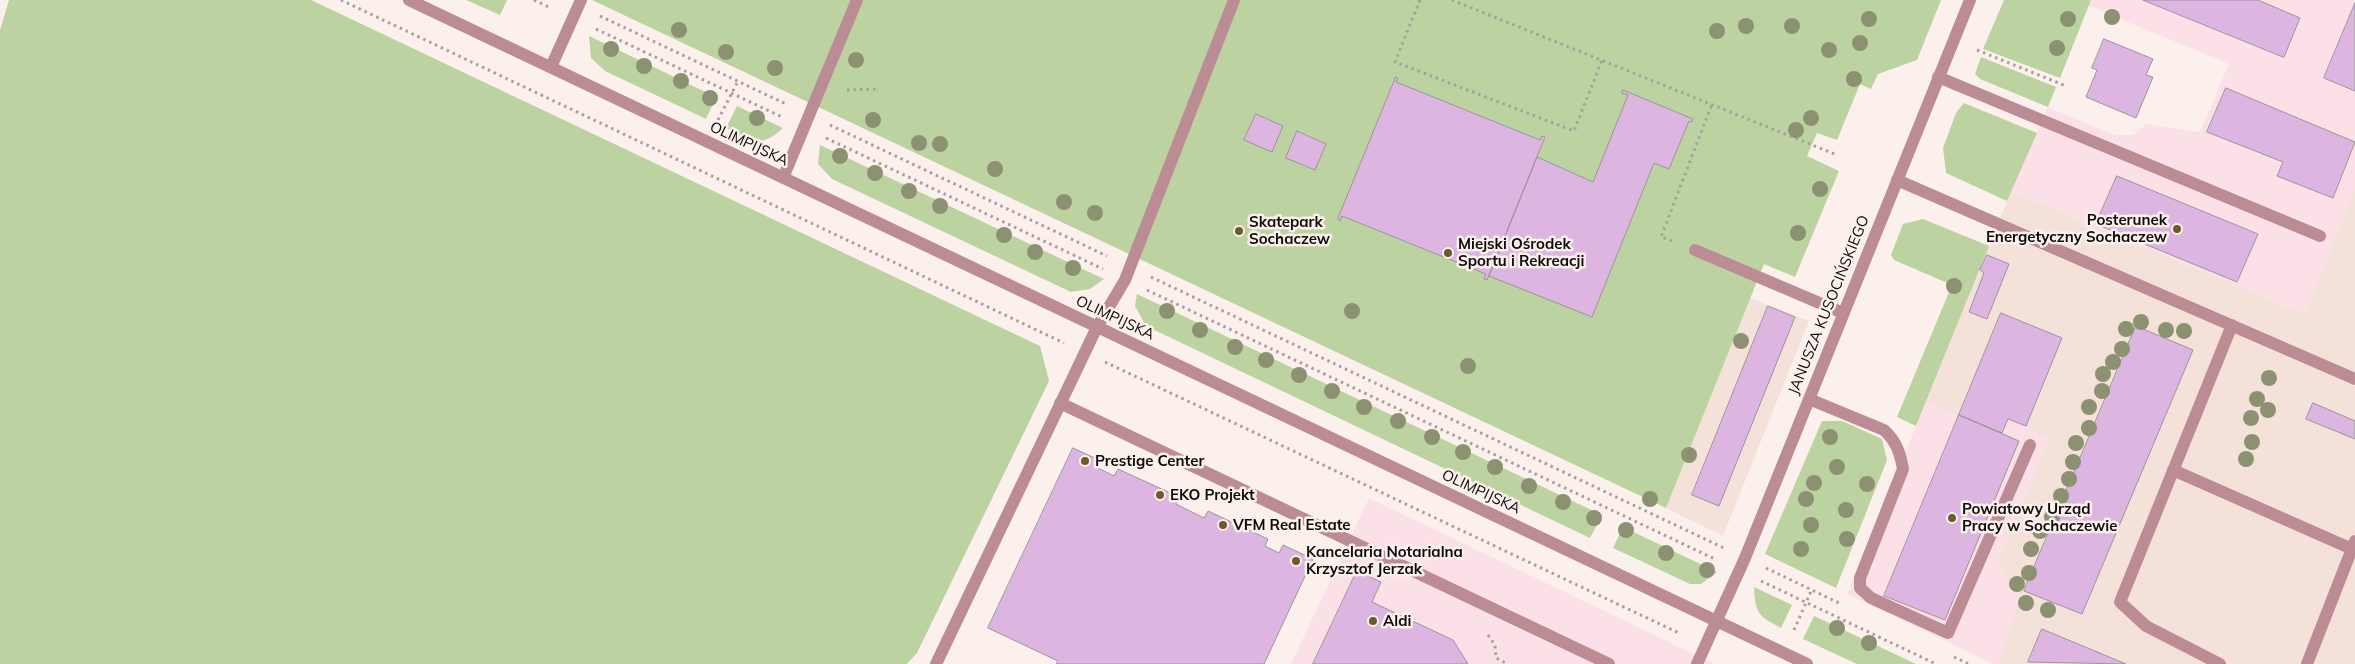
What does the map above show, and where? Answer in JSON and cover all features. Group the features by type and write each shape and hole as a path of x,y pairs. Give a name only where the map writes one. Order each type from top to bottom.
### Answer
{"street":[{"name":"OLIMPIJSKA","path":"409,0 1807,664"},
{"path":"783,178 857,0"},
{"path":"936,664 1097,327 1124,280 1234,0"},
{"name":"JANUSZA KUSOCIŃSKIEGO","path":"1697,664 1745,558 1970,0"},
{"path":"551,67 579,3"},
{"path":"1938,77 2320,236"},
{"path":"1897,180 2355,379"},
{"path":"1695,250 1843,313"},
{"path":"2220,664 2146,626 2120,602 2232,325"},
{"path":"1809,399 1884,430 1894,439 1900,452 1903,470 1860,578 1860,588 1871,598 1948,633 2030,445"},
{"path":"1060,403 1609,664"},
{"path":"2173,470 2353,545 2307,664"}],"path":[{"path":"341,0 1706,646"},
{"path":"534,0 1936,664"},
{"path":"1420,0 1395,62 1574,131 1602,60"},
{"path":"1452,0 1837,155"},
{"path":"579,3 809,115 1844,605"},
{"path":"1977,50 2066,86"},
{"path":"1695,250 1661,237 1712,104"},
{"path":"1783,653 1812,589"},
{"path":"1951,656 1969,664"}],"shaded area":[{"path":"2091,0 2355,0 2355,189 2305,315 2011,191 2048,107 2114,135 2133,135 2146,124 2200,132 2229,64 2089,6"},
{"path":"2355,189 2355,664 1998,664 2019,601 1997,563 2049,439 2009,419 2002,433 1926,402 2011,191 2305,315"},
{"path":"1750,298 1809,321 1723,536 1666,508"},
{"path":"1926,402 2002,433 2008,419 2049,439 1997,563 2019,601 1998,664 1993,664 1847,594"},
{"path":"1369,498 1715,664 1291,664"}],"green space":[{"path":"9,0 311,0 1040,346 1049,381 917,653 907,664 0,664 0,30"},
{"path":"466,0 507,0 500,15"},
{"name":"Miejski Ośrodek Sportu i Rekreacji","path":"592,0 1941,0 1917,60 1878,74 1871,89 1860,84 1837,140 1817,133 1807,156 1839,171 1795,277 1764,264 1666,508"},
{"path":"2004,0 2091,0 2060,78 1983,49"},
{"path":"589,36 716,97 706,119 605,71 591,58"},
{"path":"1981,57 2056,87 2048,107 1980,79 1975,74"},
{"path":"1964,103 2037,133 2007,201 1946,173 1943,148 1956,113"},
{"path":"737,106 783,128 769,139 756,140 742,136 726,128"},
{"path":"820,145 1104,279 1090,289 1071,292 832,179 818,164"},
{"path":"1923,219 1989,246 1916,426 1897,417 1952,285 1894,260 1891,255 1903,224"},
{"path":"1137,294 1602,515 1590,538 1146,326 1135,306"},
{"path":"1822,421 1842,421 1882,439 1887,460 1836,588 1765,554"},
{"path":"1623,527 1717,572 1701,584 1690,584 1613,548"},
{"path":"1754,587 1792,605 1781,628 1759,613 1755,603"},
{"path":"1814,616 1916,664 1857,664 1803,639"}],"building":[{"path":"2143,0 2258,0 2300,18 2284,57"},
{"path":"2355,3 2355,91 2324,78"},
{"path":"2104,39 2153,59 2146,75 2153,77 2136,118 2086,97 2097,70 2092,68"},
{"path":"1396,77 1398,78 1396,82 1540,140 1542,136 1545,137 1487,280 1484,279 1486,274 1342,216 1340,221 1338,219"},
{"path":"2226,88 2355,142 2333,198 2277,176 2283,162 2207,132"},
{"path":"1623,90 1693,119 1692,122 1689,121 1669,169 1654,163 1592,317 1489,276 1537,157 1593,182 1628,95 1622,93"},
{"path":"1256,114 1283,126 1272,152 1244,140"},
{"path":"1297,131 1326,144 1315,170 1286,158"},
{"name":"Posterunek Energetyczny Sochaczew","path":"2117,176 2258,234 2237,282 2096,224"},
{"path":"1987,255 2009,264 1987,319 1969,312 1984,273 1980,270"},
{"path":"1768,306 1795,317 1719,506 1692,495"},
{"path":"2001,313 2062,338 2026,426 2008,419 2002,433 1959,415"},
{"path":"2136,326 2193,350 2082,614 2024,591"},
{"path":"2313,403 2355,421 2355,439 2306,419"},
{"name":"Powiatowy Urząd Pracy w Sochaczewie","path":"1959,415 2019,441 1945,620 1884,596"},
{"path":"1073,448 1101,461 1098,468 1114,476 1118,469 1179,497 1176,504 1204,518 1208,511 1268,539 1265,546 1279,553 1283,545 1313,559 1264,664 1056,664 1058,661 988,628"},
{"name":"Aldi","path":"1357,571 1381,582 1372,602 1453,640 1468,664 1313,664"},
{"path":"2042,629 2126,664 2028,662"}],"place":[{"name":"Posterunek Energetyczny Sochaczew","path":"2177,229"},
{"name":"Skatepark Sochaczew","path":"1239,231"},
{"name":"Miejski Ośrodek Sportu i Rekreacji","path":"1448,253"},
{"name":"Prestige Center","path":"1085,461"},
{"name":"EKO Projekt","path":"1160,495"},
{"name":"Powiatowy Urząd Pracy w Sochaczewie","path":"1952,518"},
{"name":"VFM Real Estate","path":"1223,525"},
{"name":"Kancelaria Notarialna Krzysztof Jerzak","path":"1296,561"},
{"name":"Aldi","path":"1373,621"}]}
